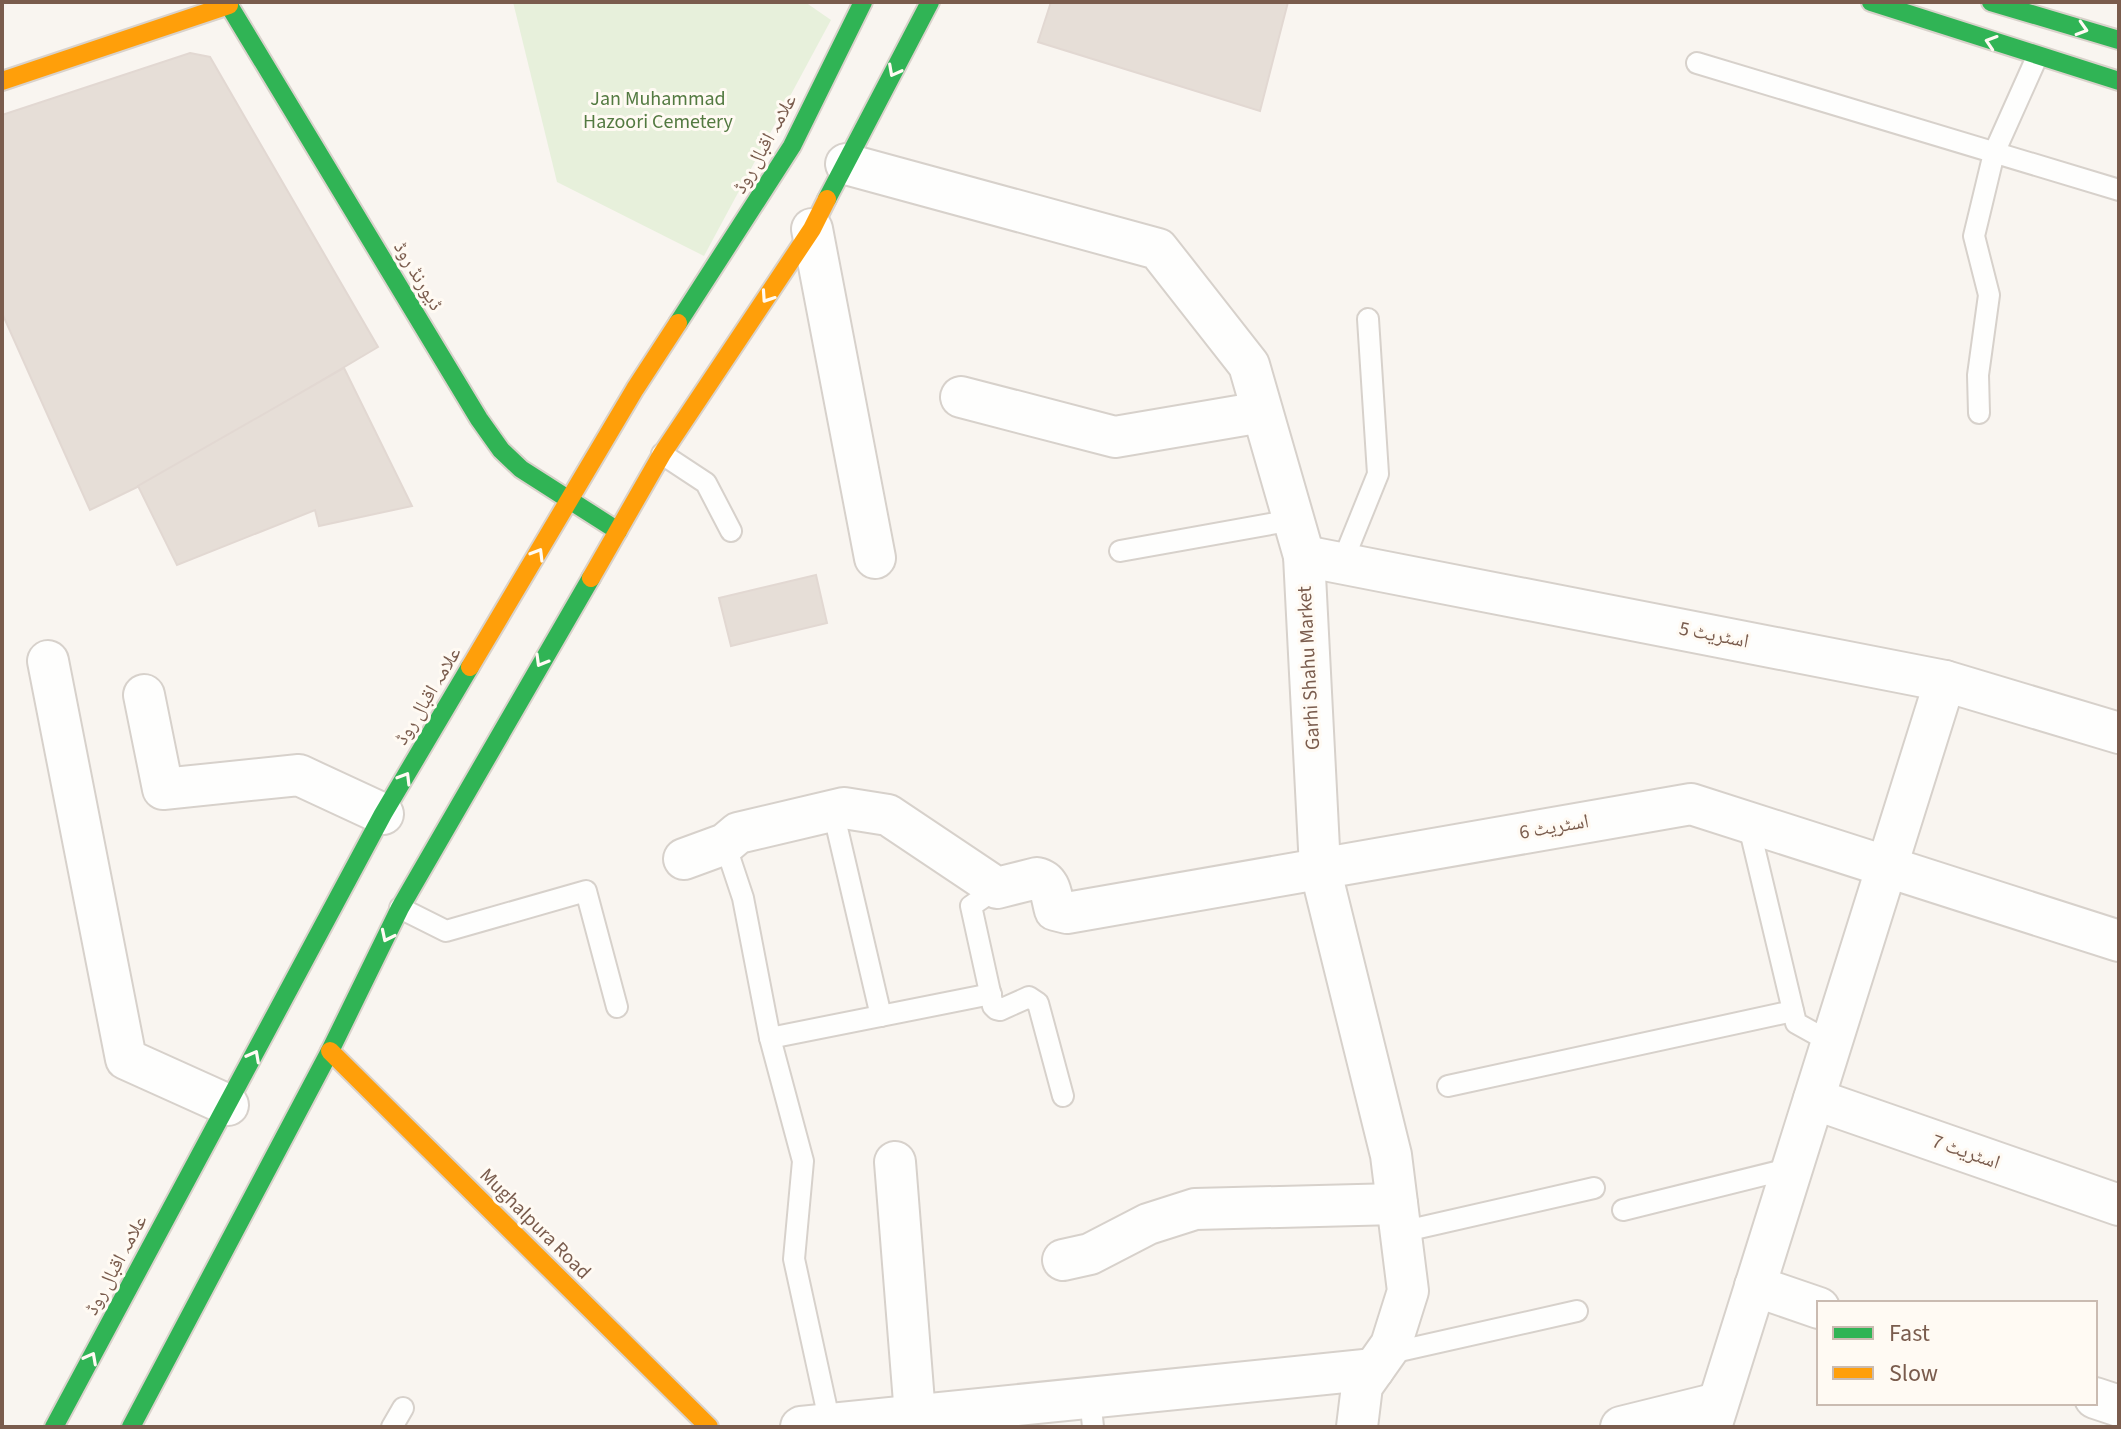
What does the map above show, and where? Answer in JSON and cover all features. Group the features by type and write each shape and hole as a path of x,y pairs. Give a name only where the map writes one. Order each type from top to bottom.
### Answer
{"main road":[{"name":"علامہ اقبال روڈ","path":"54,1427 383,814 635,389 792,146 863,2"},
{"path":"131,1427 330,1051 400,908 662,454 812,229 930,2"},
{"path":"1871,2 2119,81"},
{"path":"1991,2 2119,40"},
{"name":"ڈیورنڈ روڈ","path":"228,4 479,419 501,450 521,469 618,531"},
{"path":"2,81 228,4"},
{"name":"Mughalpura Road","path":"330,1051 709,1427"}],"street":[{"name":"Garhi Shahu Market","path":"846,164 1158,249 1249,365 1262,412 1313,546 1320,868 1391,1155 1408,1291 1391,1345 1362,1386 1357,1427"},
{"path":"812,229 875,558"},
{"path":"961,397 1115,437 1262,412"},
{"name":"اسٹریٹ 5","path":"1313,546 1945,681 2119,733"},
{"path":"48,661 126,1059 228,1105"},
{"path":"1621,1427 1715,1415 1945,681"},
{"path":"144,695 163,789 299,775 383,814"},
{"name":"اسٹریٹ 6","path":"997,888 1037,878 1043,880 1048,883 1055,910 1067,913 1691,804 2119,941"},
{"path":"684,859 725,844 738,833 844,808 888,815 997,888"},
{"name":"اسٹریٹ 7","path":"1814,1099 2119,1205"},
{"path":"895,1162 915,1415"},
{"path":"1063,1260 1090,1254 1148,1224 1195,1209 1399,1218"},
{"path":"1755,1286 1817,1307"},
{"path":"816,1426 915,1415 1092,1412 1379,1362"},
{"path":"2097,1399 2119,1406"}],"lane":[{"path":"1979,413 1978,375 1989,295 1974,236 1994,153 2037,57"},
{"path":"1697,63 2119,190"},
{"path":"1120,551 1313,546 1378,474 1368,319"},
{"path":"662,454 706,483 731,531"},
{"path":"833,811 881,1016"},
{"path":"1748,822 1796,1023 1832,1043"},
{"path":"725,844 743,898 770,1038 803,1161 794,1259 816,1426"},
{"path":"997,888 971,906 991,994 996,1009 1029,997 1038,1003 1063,1096"},
{"path":"400,908 446,931 586,891 617,1007"},
{"path":"770,1038 991,994"},
{"path":"1448,1086 1793,1011"},
{"path":"1623,1210 1792,1168"},
{"path":"1399,1218 1594,1188"},
{"path":"1379,1362 1577,1311"},
{"path":"392,1427 403,1408"}],"green space":[{"name":"Jan Muhammad Hazoori Cemetery","path":"513,2 805,2 831,20 704,256 557,182"}],"building":[{"path":"1051,2 1288,2 1260,111 1038,42"},
{"path":"190,53 210,57 378,347 166,473 90,510 2,313 2,115"},
{"path":"344,368 412,506 319,526 315,510 177,565 138,486"},
{"path":"816,575 827,623 731,646 719,598"}],"traffic: fast":[{"path":"227,2 479,419 501,450 521,469 618,531"},
{"path":"678,323 792,146 863,2"},
{"path":"827,199 930,2"},
{"path":"1871,2 2119,81"},
{"path":"1991,2 2119,40"},
{"path":"131,1427 330,1051 400,908 591,578"},
{"path":"54,1427 383,814 470,667"}],"traffic: slow":[{"path":"2,81 229,5"},
{"path":"591,578 662,454 812,229 827,199"},
{"path":"470,667 635,389 678,323"},
{"path":"330,1051 709,1427"}]}
